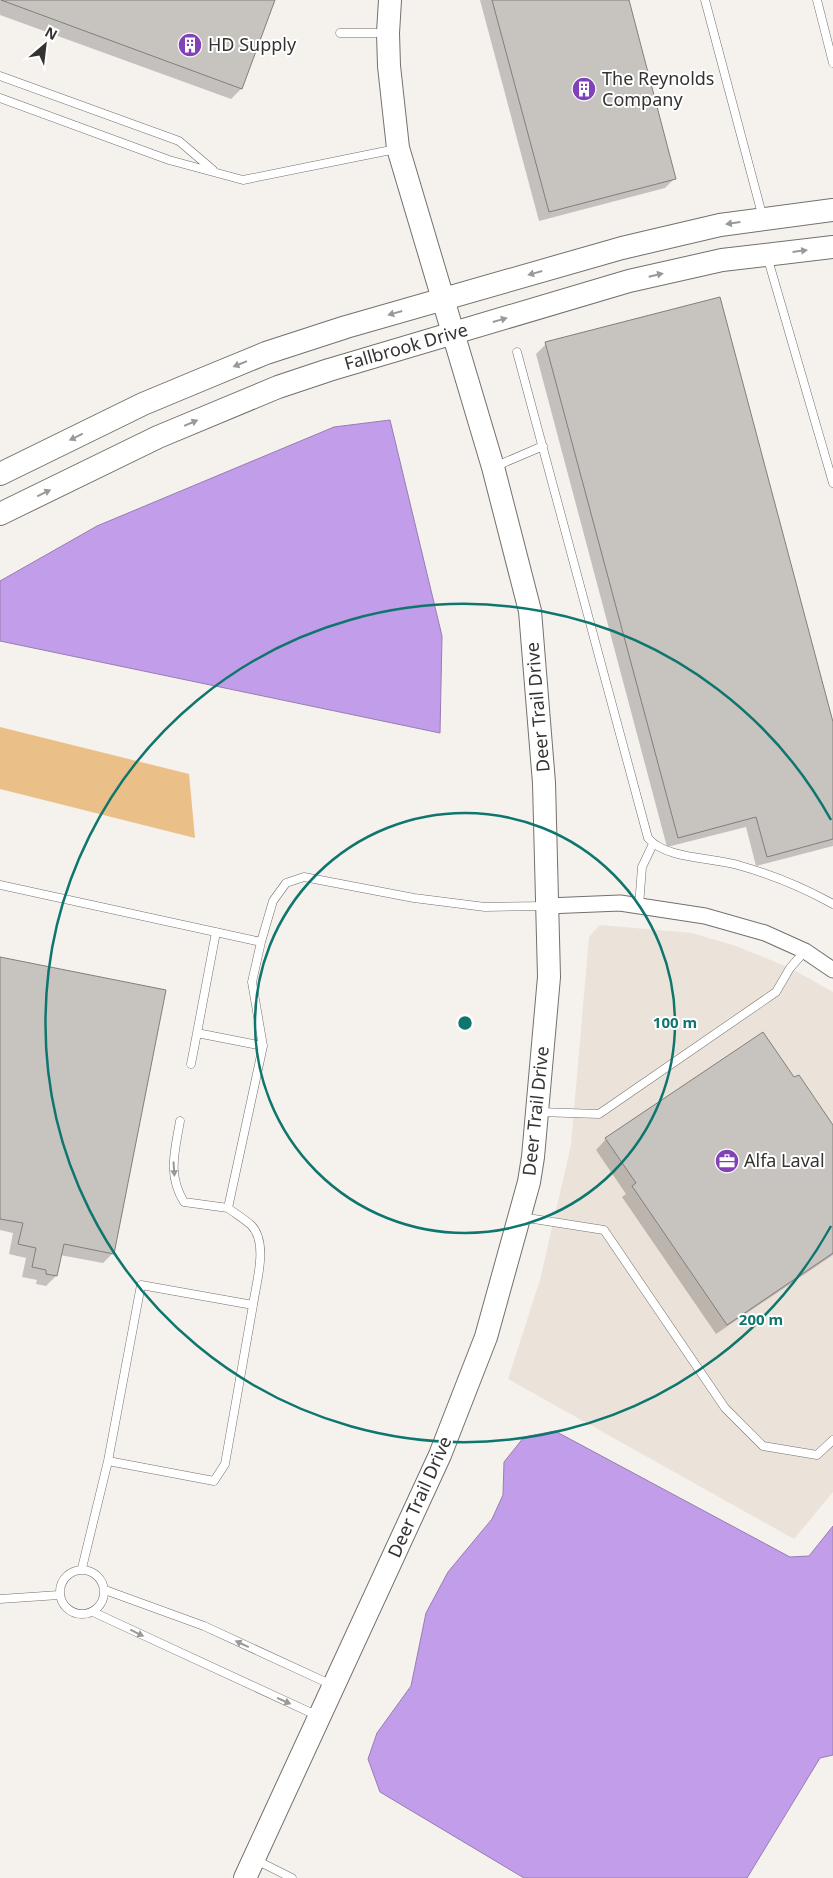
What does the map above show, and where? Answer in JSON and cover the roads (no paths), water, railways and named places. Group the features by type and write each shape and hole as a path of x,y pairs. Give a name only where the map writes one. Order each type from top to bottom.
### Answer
{"street":[{"name":"Deer Trail Drive","path":"250,1868 440,1455 465,1394 486,1337 529,1182 539,1112 549,977 544,783 530,611 493,467 398,148 388,33 390,0"},
{"name":"Fallbrook Drive","path":"0,474 143,404 266,353 622,248 720,225 833,210"},
{"path":"764,219 767,255"},
{"name":"Fallbrook Drive","path":"0,514 167,433 278,386 629,281 722,260 833,247"},
{"path":"99,426 115,458"},
{"path":"547,906 620,903 705,916 765,933 805,951 833,970"}],"lane":[{"path":"705,0 764,219"},
{"path":"817,0 833,62"},
{"path":"340,33 388,33"},
{"path":"0,76 179,141 215,172"},
{"path":"0,98 168,160 243,180 398,148"},
{"path":"767,255 833,482"},
{"path":"518,352 648,838 653,844 663,850 741,865 808,890 833,904"},
{"path":"493,467 543,446"},
{"path":"639,906 642,867 653,844"},
{"path":"228,1208 263,1046 252,982 273,901 286,883 304,877 432,900 485,906 547,906"},
{"path":"0,885 261,942"},
{"path":"191,1064 216,932"},
{"path":"539,1112 599,1114 776,992 790,968 805,951"},
{"path":"197,1033 263,1046"},
{"path":"108,1461 214,1481 225,1464 253,1305 260,1256 259,1238 252,1226 228,1208 184,1202 176,1188 174,1160 180,1121"},
{"path":"519,1217 604,1230 725,1408 763,1446 816,1455 833,1440"},
{"path":"82,1568 108,1461 142,1285 253,1305"},
{"path":"82,1568 98,1578 104,1590 100,1604 92,1612 82,1614 62,1604 59,1595 61,1584 69,1572 82,1568"},
{"path":"104,1590 204,1626 334,1686"},
{"path":"0,1598 59,1595"},
{"path":"92,1612 320,1717"},
{"path":"250,1868 292,1878"}],"place":[{"name":"HD Supply","path":"190,45"},
{"name":"The Reynolds Company","path":"584,89"},
{"name":"Alfa Laval","path":"727,1161"}]}
